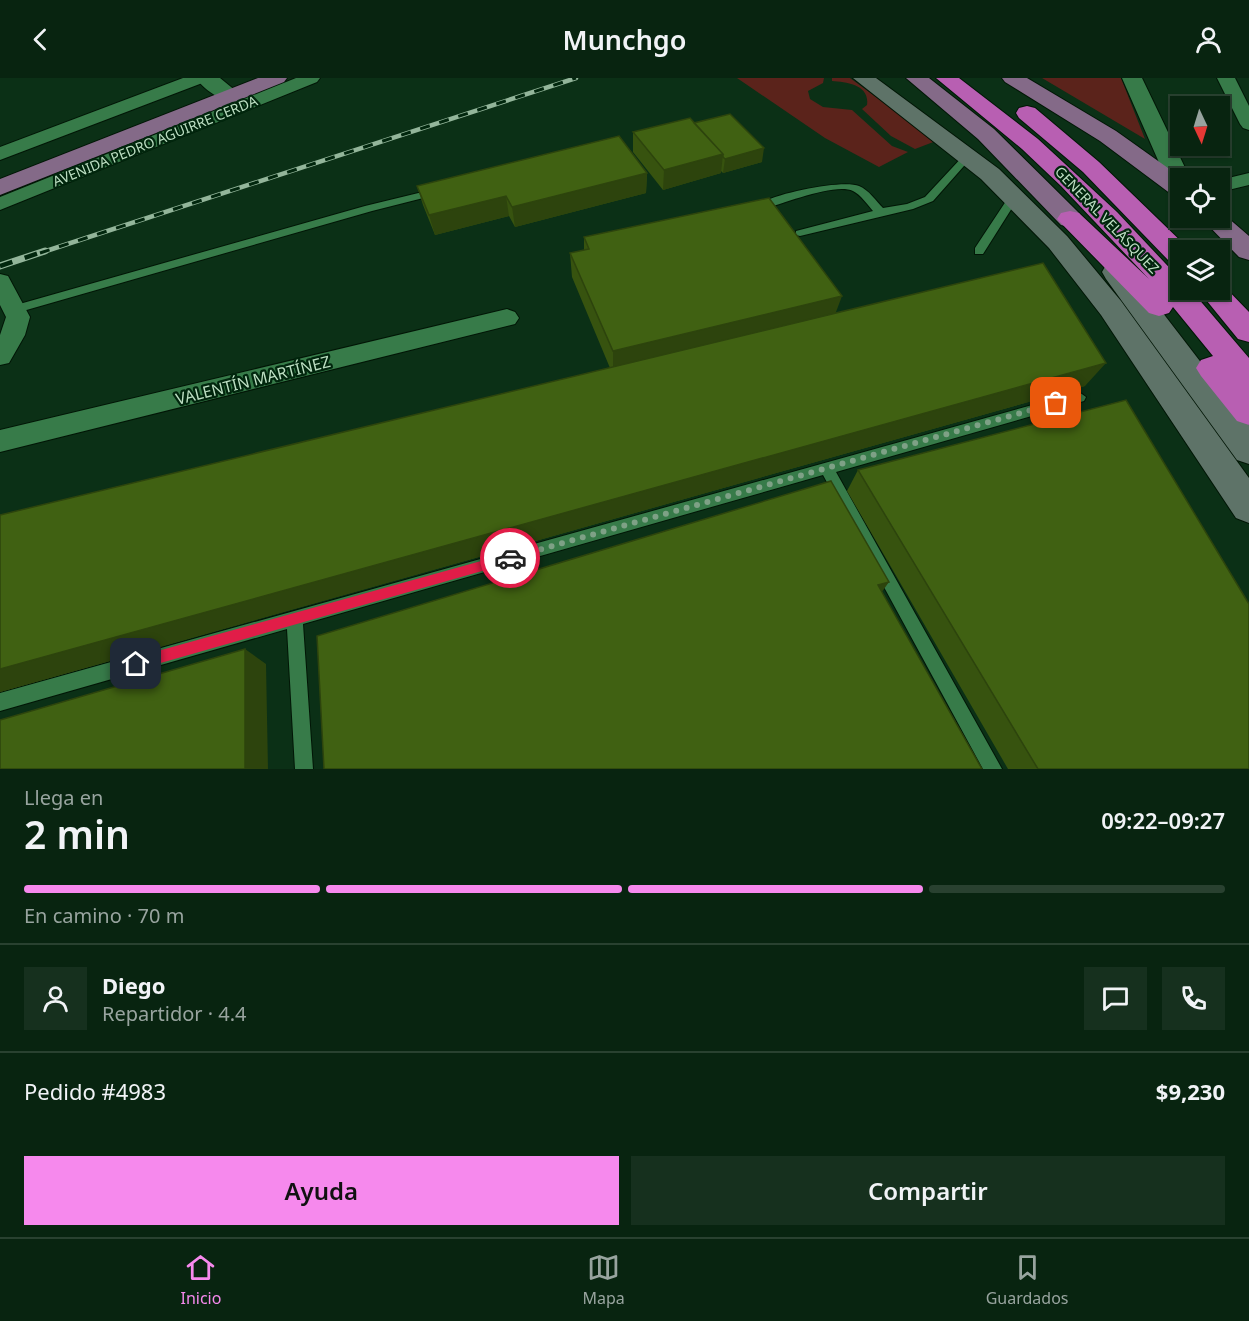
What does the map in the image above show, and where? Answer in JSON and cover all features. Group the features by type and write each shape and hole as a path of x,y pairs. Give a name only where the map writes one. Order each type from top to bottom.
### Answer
{"highway":[{"name":"GENERAL VELÁSQUEZ","path":"946,78 1012,129 1074,185 1152,265 1201,320 1249,380"},
{"name":"GENERAL VELÁSQUEZ","path":"979,78 1032,117 1091,167 1170,246"},
{"path":"1070,219 1144,289 1249,412"},
{"path":"1221,300 1249,331"}],"main road":[{"name":"AVENIDA PEDRO AGUIRRE CERDA","path":"0,169 217,83 277,78"},
{"path":"863,78 968,156 1014,197 1058,242 1104,299 1249,507"},
{"path":"916,78 986,134 1070,219 1125,283 1249,450"},
{"path":"1012,78 1108,136 1170,182"},
{"name":"AVENIDA PEDRO AGUIRRE CERDA","path":"0,188 217,83"},
{"path":"1225,228 1249,251"}],"street":[{"name":"AVENIDA PEDRO AGUIRRE CERDA","path":"0,204 311,78"},
{"path":"1132,78 1173,168"},
{"path":"1226,78 1249,124"},
{"name":"AVENIDA PEDRO AGUIRRE CERDA","path":"0,154 217,83"},
{"path":"1230,184 1249,179"},
{"path":"0,282 18,316 17,325 0,356"},
{"name":"VALENTÍN MARTÍNEZ","path":"0,441 507,318"}],"lane":[{"path":"800,233 880,212 909,207 929,199 968,156"},
{"path":"751,209 831,187 848,186 856,189 880,212"},
{"path":"16,309 357,211 447,189"},
{"path":"980,251 1014,197"},
{"path":"0,702 1079,397"},
{"path":"826,468 993,769"},
{"path":"295,619 304,769"}],"shaded area":[{"path":"737,78 824,78 823,83 808,91 810,99 823,107 852,110 892,146 908,152 879,167 825,138"},
{"path":"832,78 850,78 936,141 915,149 891,136 862,109 867,105 867,98 861,89 844,82 832,81"},
{"path":"1042,78 1121,78 1145,139"}],"building":[{"path":"730,114 764,148 725,159 694,123"},
{"path":"690,118 723,154 664,170 633,132"},
{"path":"619,136 647,173 512,207 506,196 429,215 417,186"},
{"path":"769,198 842,296 613,351 570,253 589,249 584,237"},
{"path":"1043,263 1106,363 0,669 0,515"},
{"path":"1126,400 1249,604 1249,769 1038,769 858,470"},
{"path":"831,481 889,582 878,585 982,769 324,769 317,636"},
{"path":"245,649 245,769 0,769 0,720"}],"railway":[{"path":"40,253 576,78"},
{"path":"0,266 45,251"}],"way so far":[{"path":"510,558 1056,403"}],"route":[{"path":"136,664 510,558"}]}
